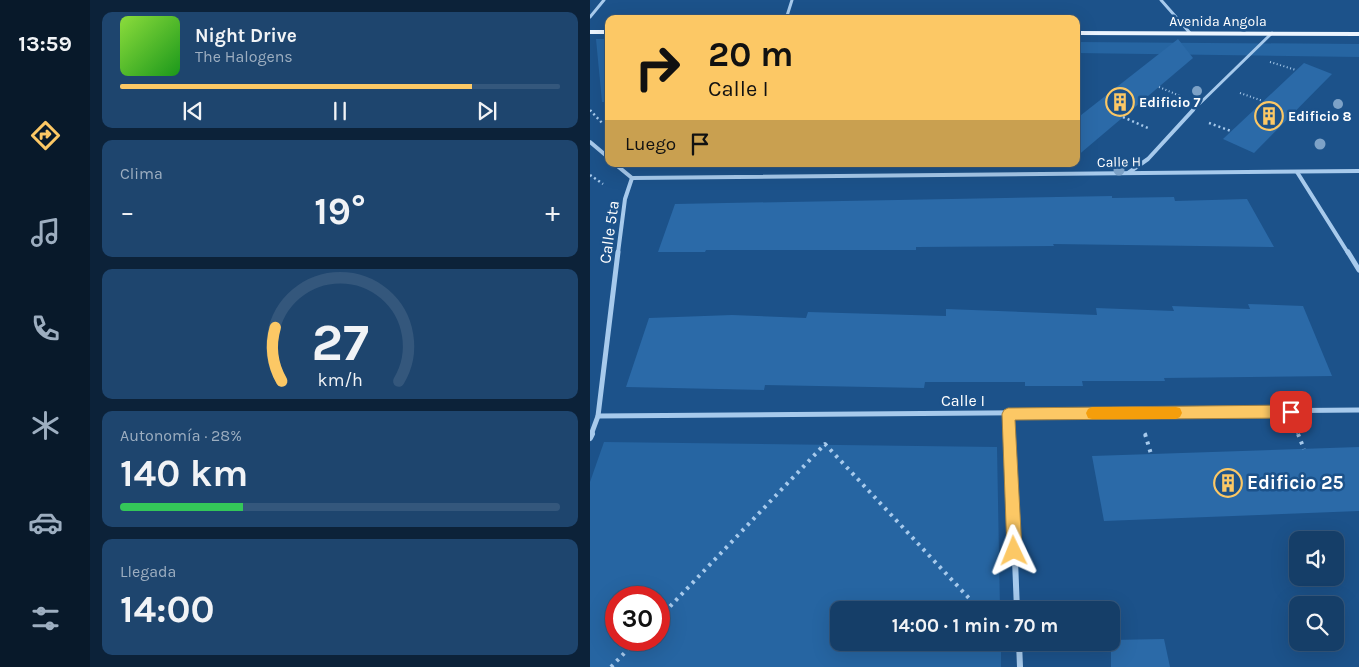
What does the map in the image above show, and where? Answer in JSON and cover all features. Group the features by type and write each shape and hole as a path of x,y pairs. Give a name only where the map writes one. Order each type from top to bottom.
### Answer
{"main road":[{"path":"590,32 605,32"},
{"name":"Avenida Angola","path":"1080,33 1359,34"}],"street":[{"path":"590,18 604,0"},
{"path":"787,15 792,0"},
{"path":"1161,0 1190,33"},
{"path":"1128,173 1148,159 1272,33"},
{"path":"590,142 605,155"},
{"path":"619,167 632,178"},
{"name":"Calle H","path":"632,178 1359,171"},
{"path":"1297,172 1359,270"},
{"name":"Calle 5ta","path":"590,438 598,416 625,199 632,178"},
{"name":"Calle I","path":"598,416 1359,410"},
{"path":"1008,414 1017,601"},
{"path":"1019,651 1020,667"}],"path":[{"path":"590,110 605,126"},
{"path":"1124,117 1168,137"},
{"path":"670,606 825,444 972,601"},
{"path":"611,667 626,651"}],"shaded area":[{"path":"596,39 605,39 605,102 602,102"},
{"path":"1080,42 1359,44 1359,57 1080,53"},
{"path":"644,167 754,167 754,168"},
{"path":"604,442 997,447 1000,601 830,601 830,651 1001,651 1001,667 590,667 590,482"}],"building":[{"name":"Edificio 7","path":"1178,39 1193,58 1080,154 1080,116"},
{"name":"Edificio 8","path":"1304,63 1332,74 1254,153 1223,139"},
{"path":"1112,196 1112,198 1174,197 1175,201 1247,199 1274,247 1053,244 1054,246 916,247 916,250 706,250 705,252 658,252 675,204"},
{"path":"1248,304 1303,306 1332,376 1164,378 1165,381 1082,381 1083,386 1025,386 1025,382 925,382 924,388 765,385 764,390 626,387 649,318 732,315 806,318 808,312 946,316 946,309 1097,315 1096,308 1174,311 1172,306 1250,309"},
{"name":"Edificio 25","path":"1359,447 1359,511 1104,521 1092,456"},
{"path":"1164,639 1170,667 1111,667 1111,651 1120,651 1120,640"}],"slow traffic":[{"path":"1092,413 1176,413"}],"place":[{"name":"Edificio 7","path":"1120,102"},
{"name":"Edificio 8","path":"1269,116"},
{"name":"Edificio 25","path":"1228,483"}],"route":[{"path":"1014,551 1008,414 1291,412"}]}
